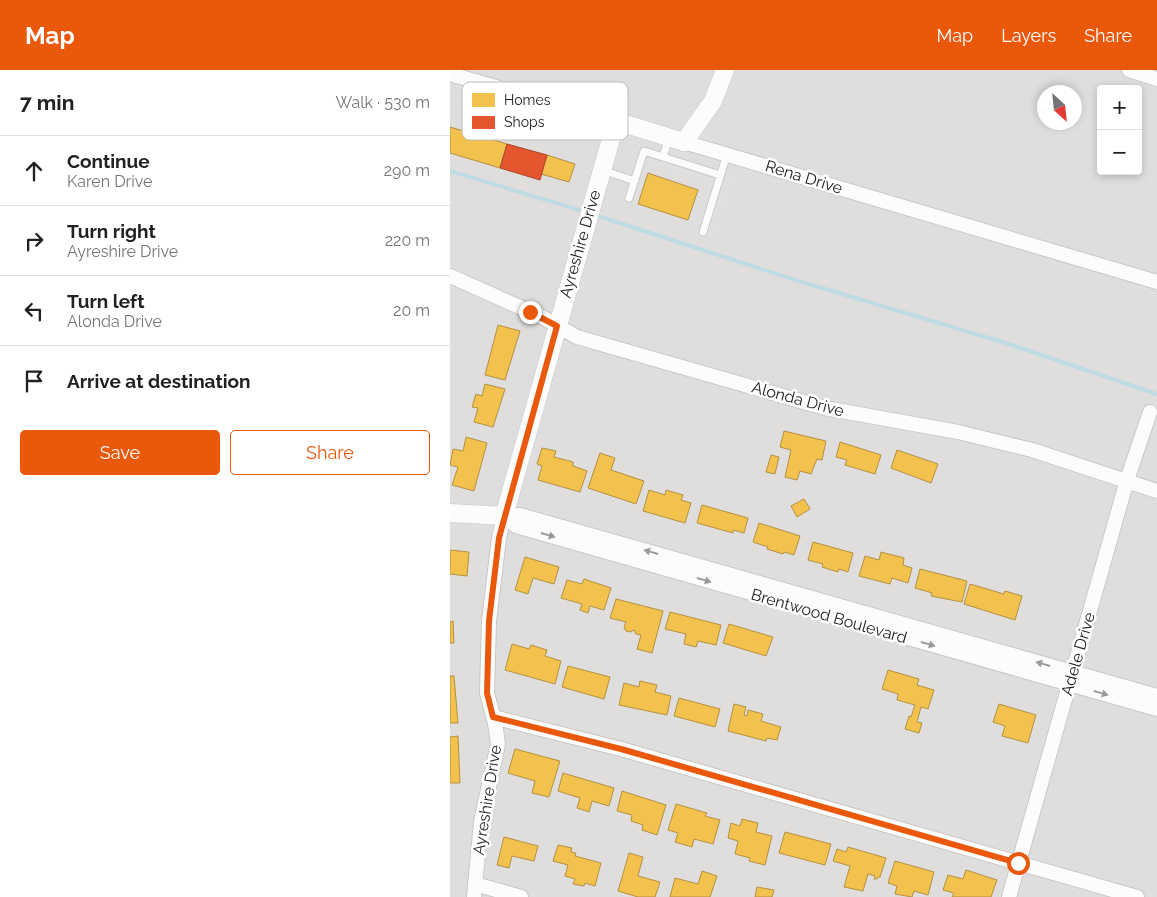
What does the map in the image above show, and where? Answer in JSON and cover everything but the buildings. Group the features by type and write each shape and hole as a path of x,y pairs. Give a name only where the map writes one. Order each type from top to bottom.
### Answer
{"street":[{"path":"676,140 712,101 725,70"},
{"path":"1129,70 1157,79"},
{"name":"Rena Drive","path":"450,74 478,82"},
{"name":"Rena Drive","path":"628,125 1157,282"},
{"name":"Ayreshire Drive","path":"475,890 481,822 498,744 487,693 489,621 499,538 610,140"},
{"name":"Alonda Drive","path":"450,276 542,317 577,337 825,408 958,432 1032,450 1157,491"},
{"name":"Adele Drive","path":"1009,897 1127,480 1150,412"},
{"name":"Brentwood Boulevard","path":"450,513 520,515 1071,678 1157,709"},
{"name":"Brentwood Boulevard","path":"1071,678 1157,696"},
{"path":"493,717 621,749 1137,897"},
{"path":"475,890 521,897"}],"lane":[{"path":"663,157 676,140"},
{"path":"629,198 644,151 720,174"},
{"path":"703,232 726,154"},
{"path":"601,170 635,181"}],"shaded area":[{"path":"450,70 1157,70 1157,897 450,897"},
{"path":"639,144 740,176 721,239 687,229 700,188 708,190 709,185 699,182 697,185 648,170 637,203 614,196 629,151 637,153"}],"waterway":[{"path":"450,171 586,212"},
{"path":"595,215 792,279 1012,345 1157,394"}],"route":[{"path":"530,312 557,326 499,538 489,621 487,693 493,717 621,749 1018,863"}]}
